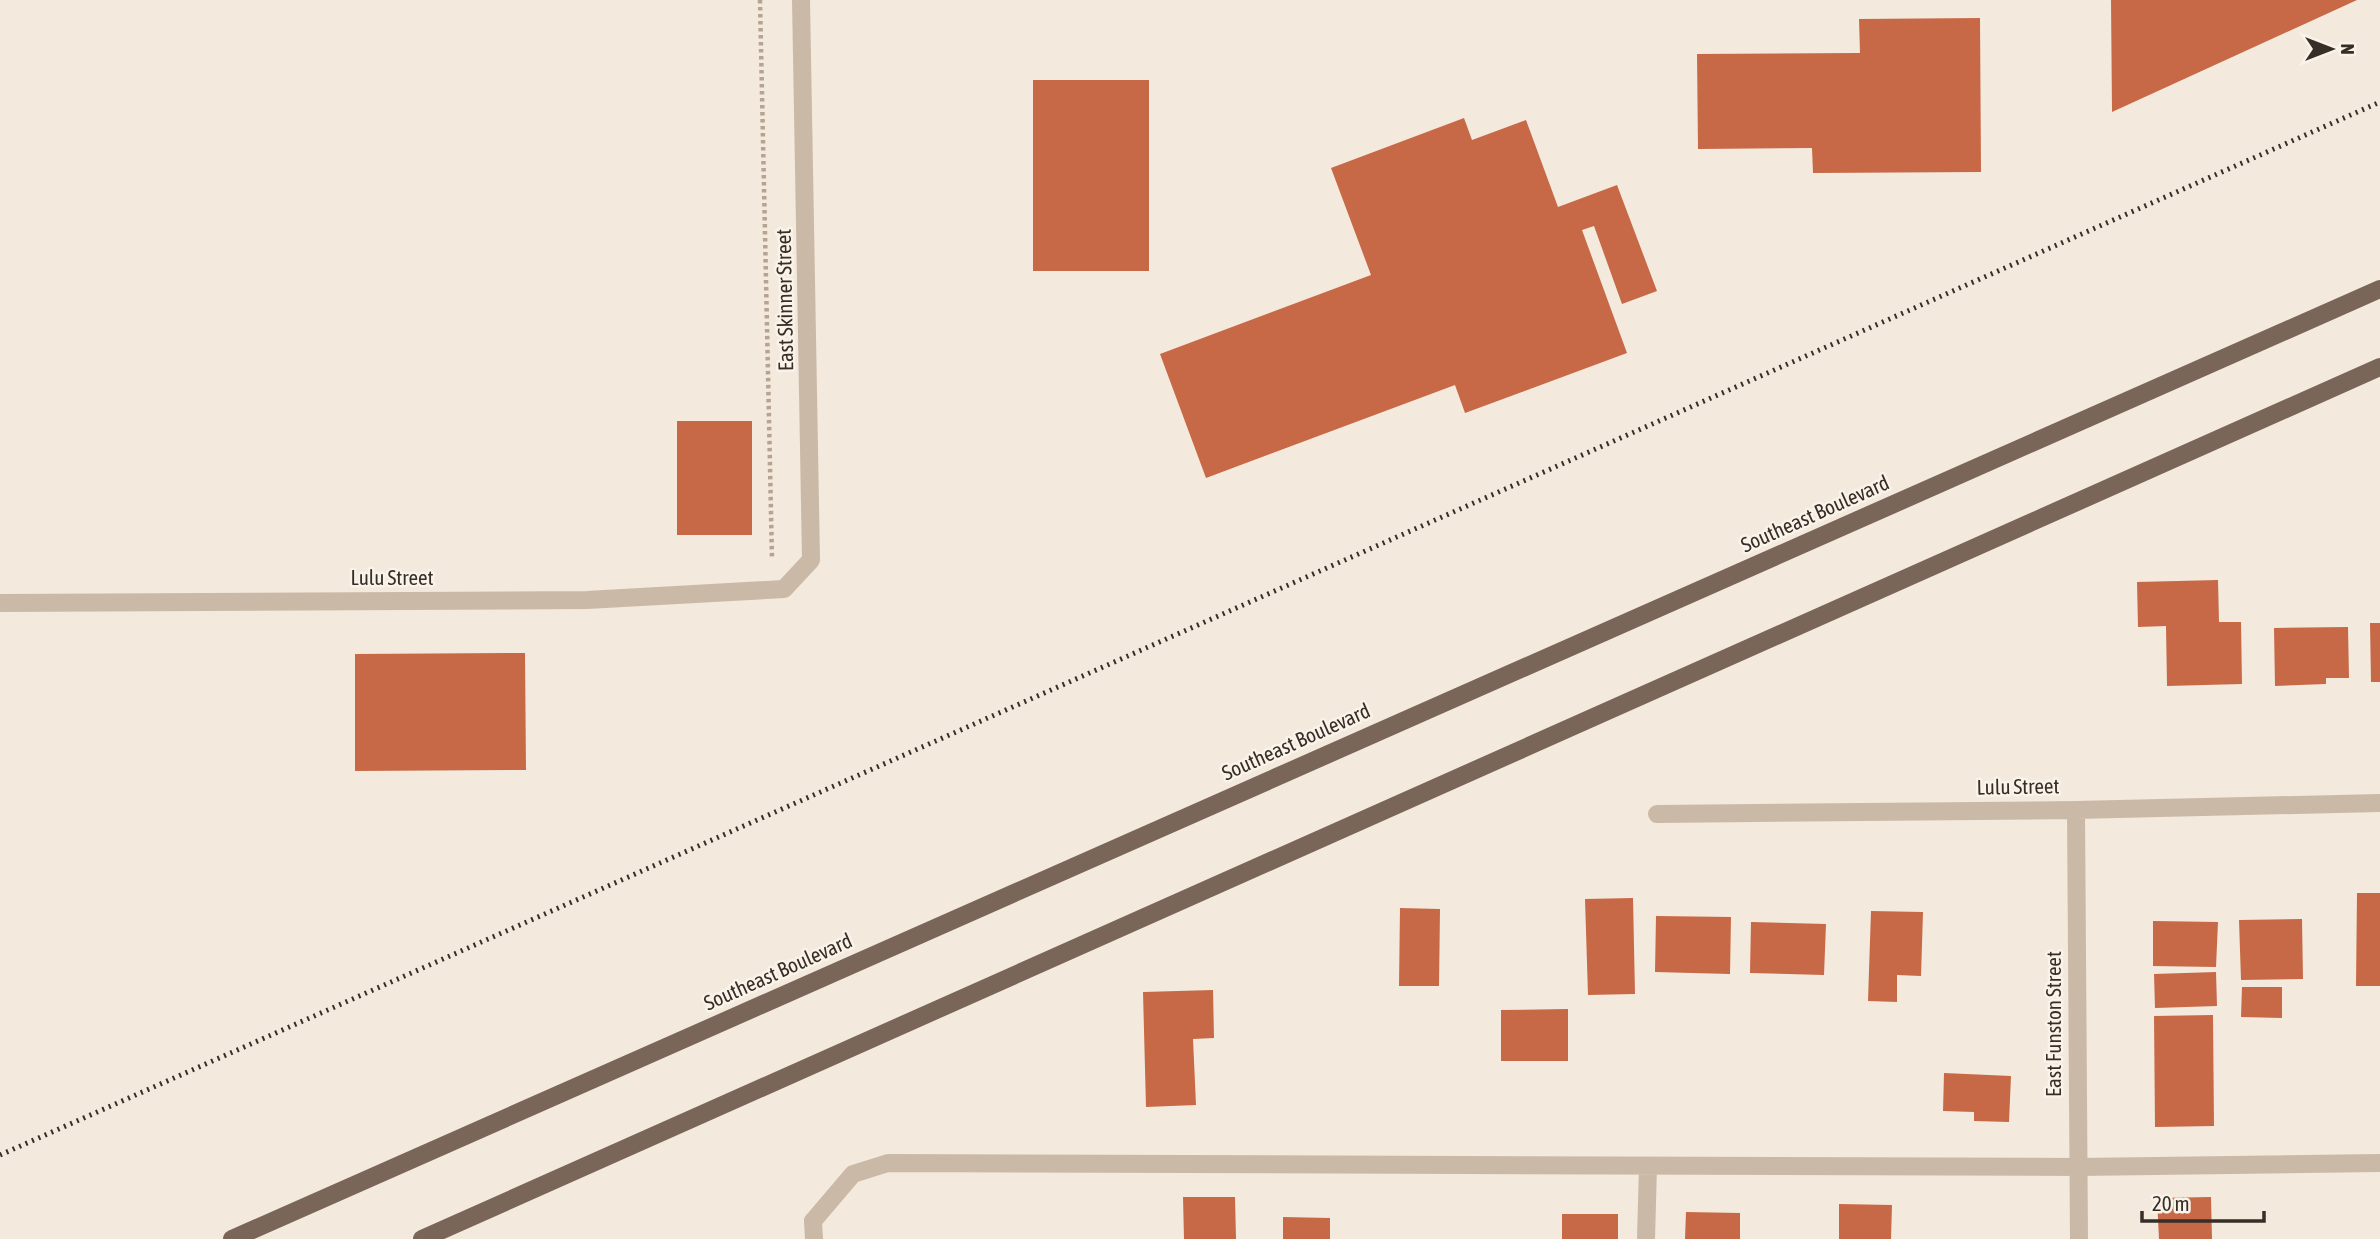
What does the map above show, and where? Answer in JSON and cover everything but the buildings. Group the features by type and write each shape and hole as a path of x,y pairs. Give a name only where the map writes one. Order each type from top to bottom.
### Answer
{"main road":[{"name":"Southeast Boulevard","path":"232,1239 2380,289"},
{"path":"422,1239 2380,367"}],"street":[{"name":"East Skinner Street","path":"784,589 811,561 801,0"},
{"name":"Lulu Street","path":"0,603 587,600 784,589"},
{"name":"Lulu Street","path":"1657,814 2076,810 2380,803"},
{"name":"East Funston Street","path":"2076,810 2079,1239"},
{"path":"813,1230 853,1174 888,1163 2078,1167 2380,1163"},
{"path":"1646,1239 1648,1166"}],"path":[{"path":"760,0 772,559"}],"railway":[{"path":"0,1155 2380,102"}]}
